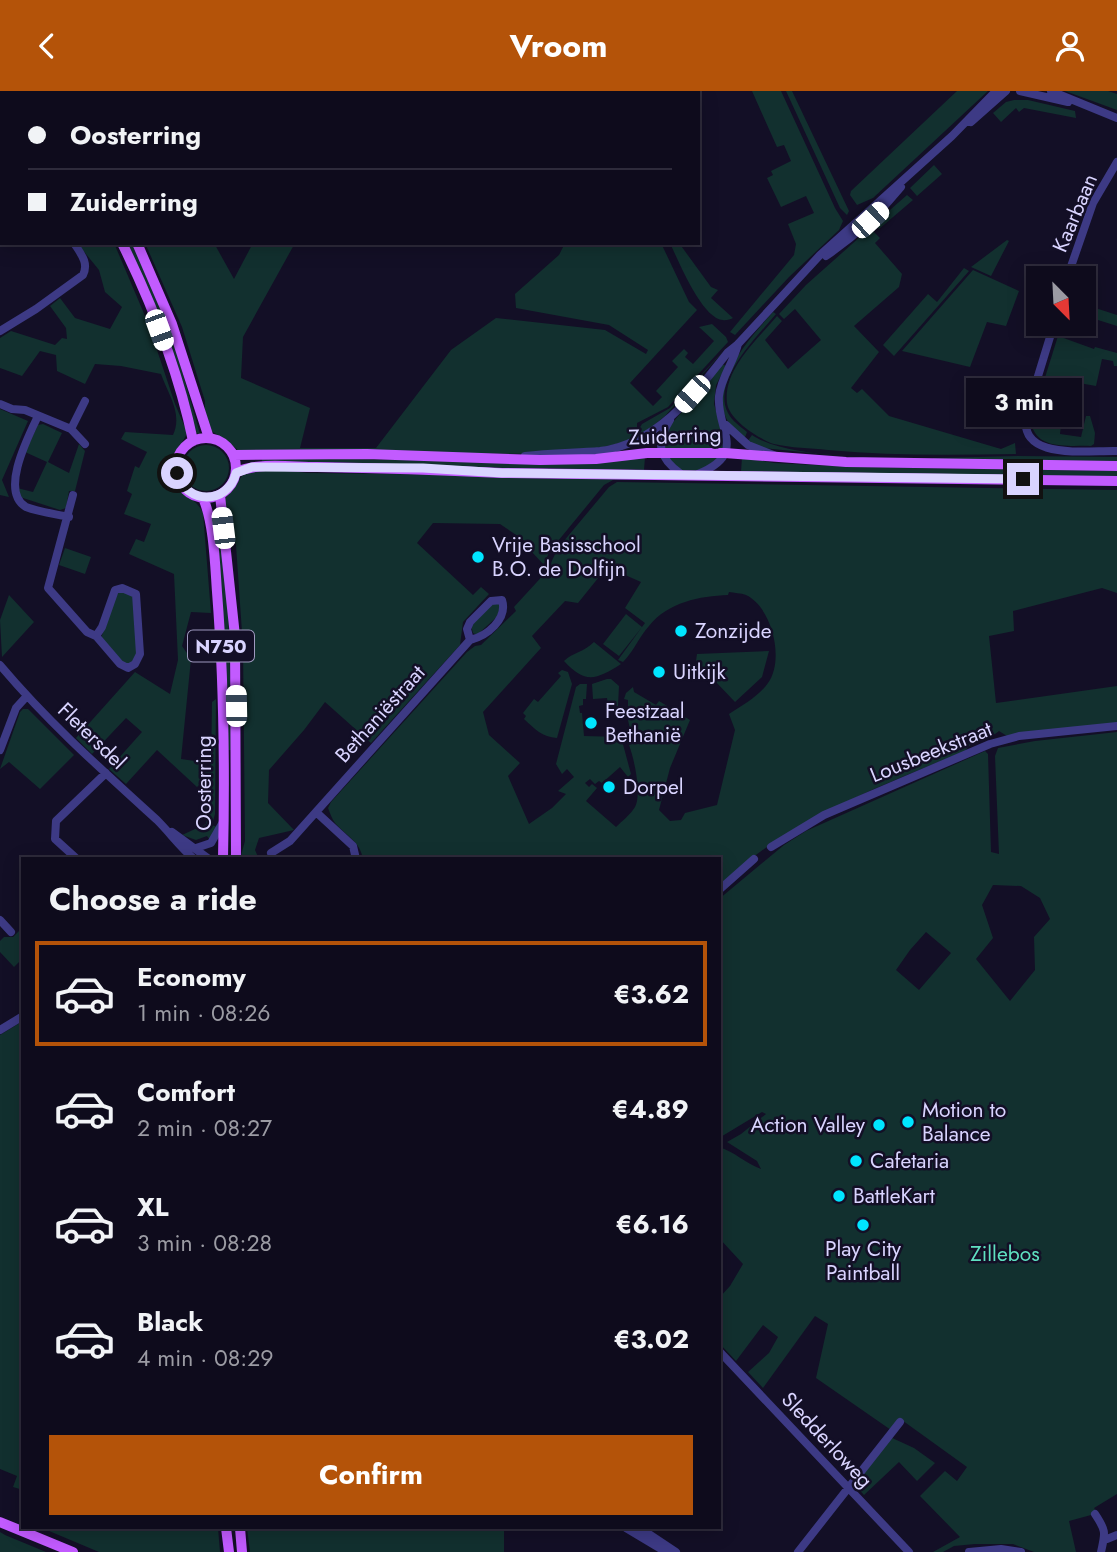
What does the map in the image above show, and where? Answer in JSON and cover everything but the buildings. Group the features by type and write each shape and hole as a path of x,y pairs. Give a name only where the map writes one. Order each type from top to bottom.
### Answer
{"main road":[{"path":"123,245 173,366 193,441"},
{"path":"138,245 172,324 209,438"},
{"path":"209,438 226,445 233,454 236,473 229,488 220,495 203,498 186,490 177,473 180,454 193,441 209,438"},
{"name":"Zuiderring","path":"233,454 254,456 326,453 515,457 541,460 596,459 662,453 725,453 846,462 1117,467"},
{"name":"Zuiderring","path":"236,473 252,467 423,468 502,473 1117,481"},
{"name":"Oosterring","path":"220,495 235,636 236,857"},
{"name":"Oosterring","path":"203,498 215,565 220,635 223,857"},
{"path":"0,1522 73,1552"},
{"path":"226,1529 229,1552"},
{"path":"240,1529 242,1552"}],"street":[{"path":"515,457 601,451 618,447 652,432 673,414 728,352 815,263 855,233 890,201 911,175 996,91"},
{"path":"952,136 989,108 1006,91"},
{"path":"1020,91 1078,104"},
{"path":"1051,91 1117,118"},
{"name":"Kaarbaan","path":"1071,266 1093,203 1117,162"},
{"path":"1,331 83,275 86,269 85,261 75,245"},
{"path":"1050,336 1025,420 1031,439 1047,449 1117,451"},
{"path":"698,474 713,468 725,453 727,439 719,395 738,344"},
{"path":"71,429 85,401"},
{"path":"0,404 71,429 85,444"},
{"path":"673,414 663,432 662,453 669,465 681,474"},
{"path":"37,416 12,470 9,482 12,493 17,502 27,508 68,517"},
{"path":"724,423 748,445 776,456"},
{"path":"74,495 47,585 87,632 96,636 120,664 128,668 135,664 140,654 136,594 117,588 96,636"},
{"name":"Bethaniëstraat","path":"271,853 290,841 470,640 484,636 502,616 505,597 488,603 470,622 467,629 470,640"},
{"name":"Fletersdel","path":"0,665 26,697 192,857"},
{"path":"0,750 16,708 26,697"},
{"name":"Lousbeekstraat","path":"771,847 824,815 990,744 1019,736 1117,726"},
{"path":"75,857 55,839 56,821 106,773"},
{"path":"316,812 352,846 355,857"},
{"path":"196,848 209,845 223,822"},
{"name":"Fletersdel","path":"164,827 207,857"},
{"path":"721,888 754,859"},
{"path":"0,920 9,930 0,935"},
{"path":"0,1030 21,1017"},
{"name":"Sledderloweg","path":"721,1353 909,1552"},
{"path":"798,1552 900,1422"},
{"path":"1096,1514 1107,1539 1101,1552"},
{"path":"628,1529 661,1549 673,1550"},
{"path":"642,1529 673,1550"},
{"path":"1107,1539 1117,1535"},
{"path":"969,1552 1001,1549 1021,1552"}],"green space":[{"path":"752,91 781,91 843,221 839,230 789,277 735,335 730,332 794,255 796,244 788,224 814,213 806,196 781,207 767,178 773,175 771,171 791,161 784,145 777,147"},
{"path":"786,91 792,91 849,211 847,215 840,208"},
{"path":"957,91 988,91 873,198 857,205 850,195 851,191"},
{"path":"1065,91 1108,91 1117,94 1117,110"},
{"path":"1028,100 1075,111 1076,118 1024,108 1019,112 1016,108 1001,122 993,113 1006,102"},
{"path":"934,165 942,174 917,196 910,188"},
{"path":"907,195 913,200 879,229 874,224"},
{"path":"870,228 880,238 875,243 902,274 899,287 854,326 879,352 851,388 857,393 862,389 889,416 1001,449 1015,443 1016,454 898,454 787,446 761,438 733,416 727,403 727,390 730,378 743,355 777,316 782,321 765,340 788,369 821,340 795,309 784,319 779,314 806,285"},
{"path":"1009,241 991,276 971,267"},
{"path":"79,245 115,245 148,323 187,432 172,458 173,480 203,513 211,613 191,612 182,646 191,659 181,759 202,762 211,769 212,702 216,699 215,814 212,825 217,827 210,840 207,836 196,840 182,835 206,824 207,785 202,782 197,787 157,750 126,784 109,769 142,732 126,718 92,754 76,738 135,672 170,694 178,660 174,574 129,554 136,539 144,542 151,524 124,514 132,494 127,491 135,466 139,468 147,452 121,439 125,432 173,435 176,427 173,404 161,374 95,364 85,384 57,371 56,355 40,351 22,376 0,368 0,338 11,331 55,345 62,338 67,339 66,328 50,306 60,298 75,318 110,329 122,307 105,292 99,270"},
{"path":"128,245 134,245 174,343 200,434 196,433"},
{"path":"146,245 215,245 234,279 252,245 294,245 243,337 241,378 310,408 300,448 376,448 451,350 496,318 605,330 646,354 648,350 609,325 516,308 515,294 559,255 564,245 662,245 689,302 697,310 630,383 653,406 662,397 656,391 678,367 672,361 684,349 688,353 685,357 693,364 714,341 699,327 712,324 728,342 668,407 637,423 637,437 616,444 569,452 519,454 239,451 211,431 205,401 182,327"},
{"path":"671,245 680,245 711,287 718,290 711,298 733,318 723,320 707,310 685,275"},
{"path":"964,268 969,271 894,356 883,345 928,294 937,302"},
{"path":"973,270 1019,291 1006,326 987,322 970,367 902,351"},
{"path":"1096,308 1117,315 1117,326 1098,320"},
{"path":"773,312 776,314 738,360 726,387 724,401 728,413 747,432 744,440 729,423 723,409 726,378 733,363"},
{"path":"1058,336 1094,349 1095,347 1117,353 1117,366 1114,366 1113,361 1102,359 1096,386 1051,378 1047,390 1042,387"},
{"path":"729,345 665,416 641,436 639,429 642,424 670,408"},
{"path":"722,364 726,366 716,385 714,404 723,435 722,451 664,451 665,435 669,427"},
{"path":"0,409 28,421 2,480 9,497 0,495"},
{"path":"1036,415 1041,422 1061,425 1060,434 1081,437 1086,416 1090,416 1095,433 1094,444 1064,446 1046,442 1034,431 1031,422"},
{"path":"43,424 62,433 48,462 69,473 79,444 85,451 75,491 69,491 66,508 60,510 20,497 17,488 33,492 47,462 25,452 38,425"},
{"path":"752,435 789,449 827,455 763,448 747,442"},
{"path":"206,445 223,451 229,468 223,485 206,491 189,485 183,468 189,451"},
{"path":"665,455 720,456 706,467 689,472 677,469"},
{"path":"324,456 461,461 645,457 644,470 262,464 262,458"},
{"path":"841,456 864,458 932,460 871,459"},
{"path":"1019,456 1117,457 1117,463 932,460"},
{"path":"742,457 774,463 854,467 1117,471 1117,477 741,472"},
{"path":"249,471 645,477 613,480 604,485 549,552 544,565 531,551 527,554 521,548 526,544 525,541 500,524 433,523 417,543 473,595 481,587 489,594 463,622 460,645 371,743 325,702 269,770 268,803 294,830 259,838 255,850 258,857 241,857 245,841 243,647 236,545 227,520 225,499"},
{"path":"617,482 1117,490 1117,593 1102,588 1013,611 1014,631 989,636 996,703 1117,686 1117,723 1007,736 999,731 973,743 965,751 867,792 804,824 746,862 721,884 721,857 362,857 356,843 333,820 328,808 331,802 467,652 481,645 516,611 514,607 547,571 558,548 609,487","holes":["607,567 641,582 625,608 645,623 618,660 623,662 657,618 665,611 685,602 728,595 729,592 746,595 763,611 773,635 773,673 764,688 729,714 735,730 717,805 685,813 681,820 670,821 659,810 670,768 690,720 659,701 656,705 634,692 633,687 624,699 628,700 628,720 633,743 629,745 637,785 635,807 616,827 586,801 597,788 592,784 589,787 585,783 590,779 595,784 599,781 602,783 620,767 628,777 631,774 621,737 584,736 579,706 583,705 583,699 586,699 587,684 580,684 576,687 556,764 562,774 567,769 574,777 558,791 566,794 529,824 508,776 520,763 489,735 483,712 541,648 532,636 565,601 578,603"]},
{"path":"217,510 228,604 232,750 227,750 211,511"},
{"path":"65,548 91,557 85,574 59,565"},
{"path":"121,591 133,595 138,655 133,664 124,664 101,638 116,595"},
{"path":"9,595 34,622 2,657 0,620"},
{"path":"493,603 500,604 500,614 477,635 473,633 471,626"},
{"path":"626,614 642,627 619,656 603,644"},
{"path":"594,642 621,664 604,674 591,677 578,673 564,661 586,648"},
{"path":"769,651 762,677 735,702 696,661 697,654"},
{"path":"562,670 568,672 572,684 557,738 539,732 524,719 526,716 523,713 534,699 538,702 561,676 558,673"},
{"path":"607,679 619,686 618,706 608,706 607,698 593,699 592,684"},
{"path":"23,709 28,709 74,755 40,789 9,762 0,769"},
{"name":"Zillebos","path":"1117,732 1117,1494 1094,1508 1096,1511 1091,1515 1069,1521 1076,1552 1034,1552 1013,1544 975,1544 933,1552 960,1537 920,1496 945,1471 957,1481 967,1467 899,1418 891,1430 816,1378 828,1324 815,1316 763,1388 748,1372 769,1353 778,1337 763,1325 736,1361 721,1345 721,1296 743,1264 721,1240 721,1148 761,1169 757,1161 727,1142 766,1114 762,1112 721,1137 721,897 784,845 806,831 985,751 988,754 991,852 999,854 995,756 998,748","holes":["993,885 1021,886 1040,898 1050,919 1034,937 1035,970 1010,1001 976,959 993,938 982,905","926,932 951,953 919,990 896,970"]},
{"path":"19,931 21,934 21,960 14,967 0,952 0,941 4,937 13,937"},
{"path":"21,1022 21,1489 13,1487 17,1476 0,1469 0,1035"},
{"path":"890,1437 914,1448 935,1463 917,1481 899,1462 864,1495 853,1483"},
{"path":"44,1529 218,1529 220,1552 99,1552"},
{"path":"247,1529 504,1529 504,1552 250,1552"},
{"path":"0,1532 5,1535 46,1552 0,1552"}],"place":[{"name":"Vrije Basisschool B.O. de Dolfijn","path":"478,557"},
{"name":"Zonzijde","path":"681,631"},
{"name":"Uitkijk","path":"659,672"},
{"name":"Feestzaal Bethanië","path":"591,723"},
{"name":"Dorpel","path":"609,787"},
{"name":"Motion to Balance","path":"908,1122"},
{"name":"Action Valley","path":"879,1125"},
{"name":"Cafetaria","path":"856,1161"},
{"name":"BattleKart","path":"839,1196"},
{"name":"Play City Paintball","path":"863,1225"}],"route":[{"path":"177,473 186,490 203,498 225,492 236,473 252,467 423,468 563,474 1023,479"}]}
